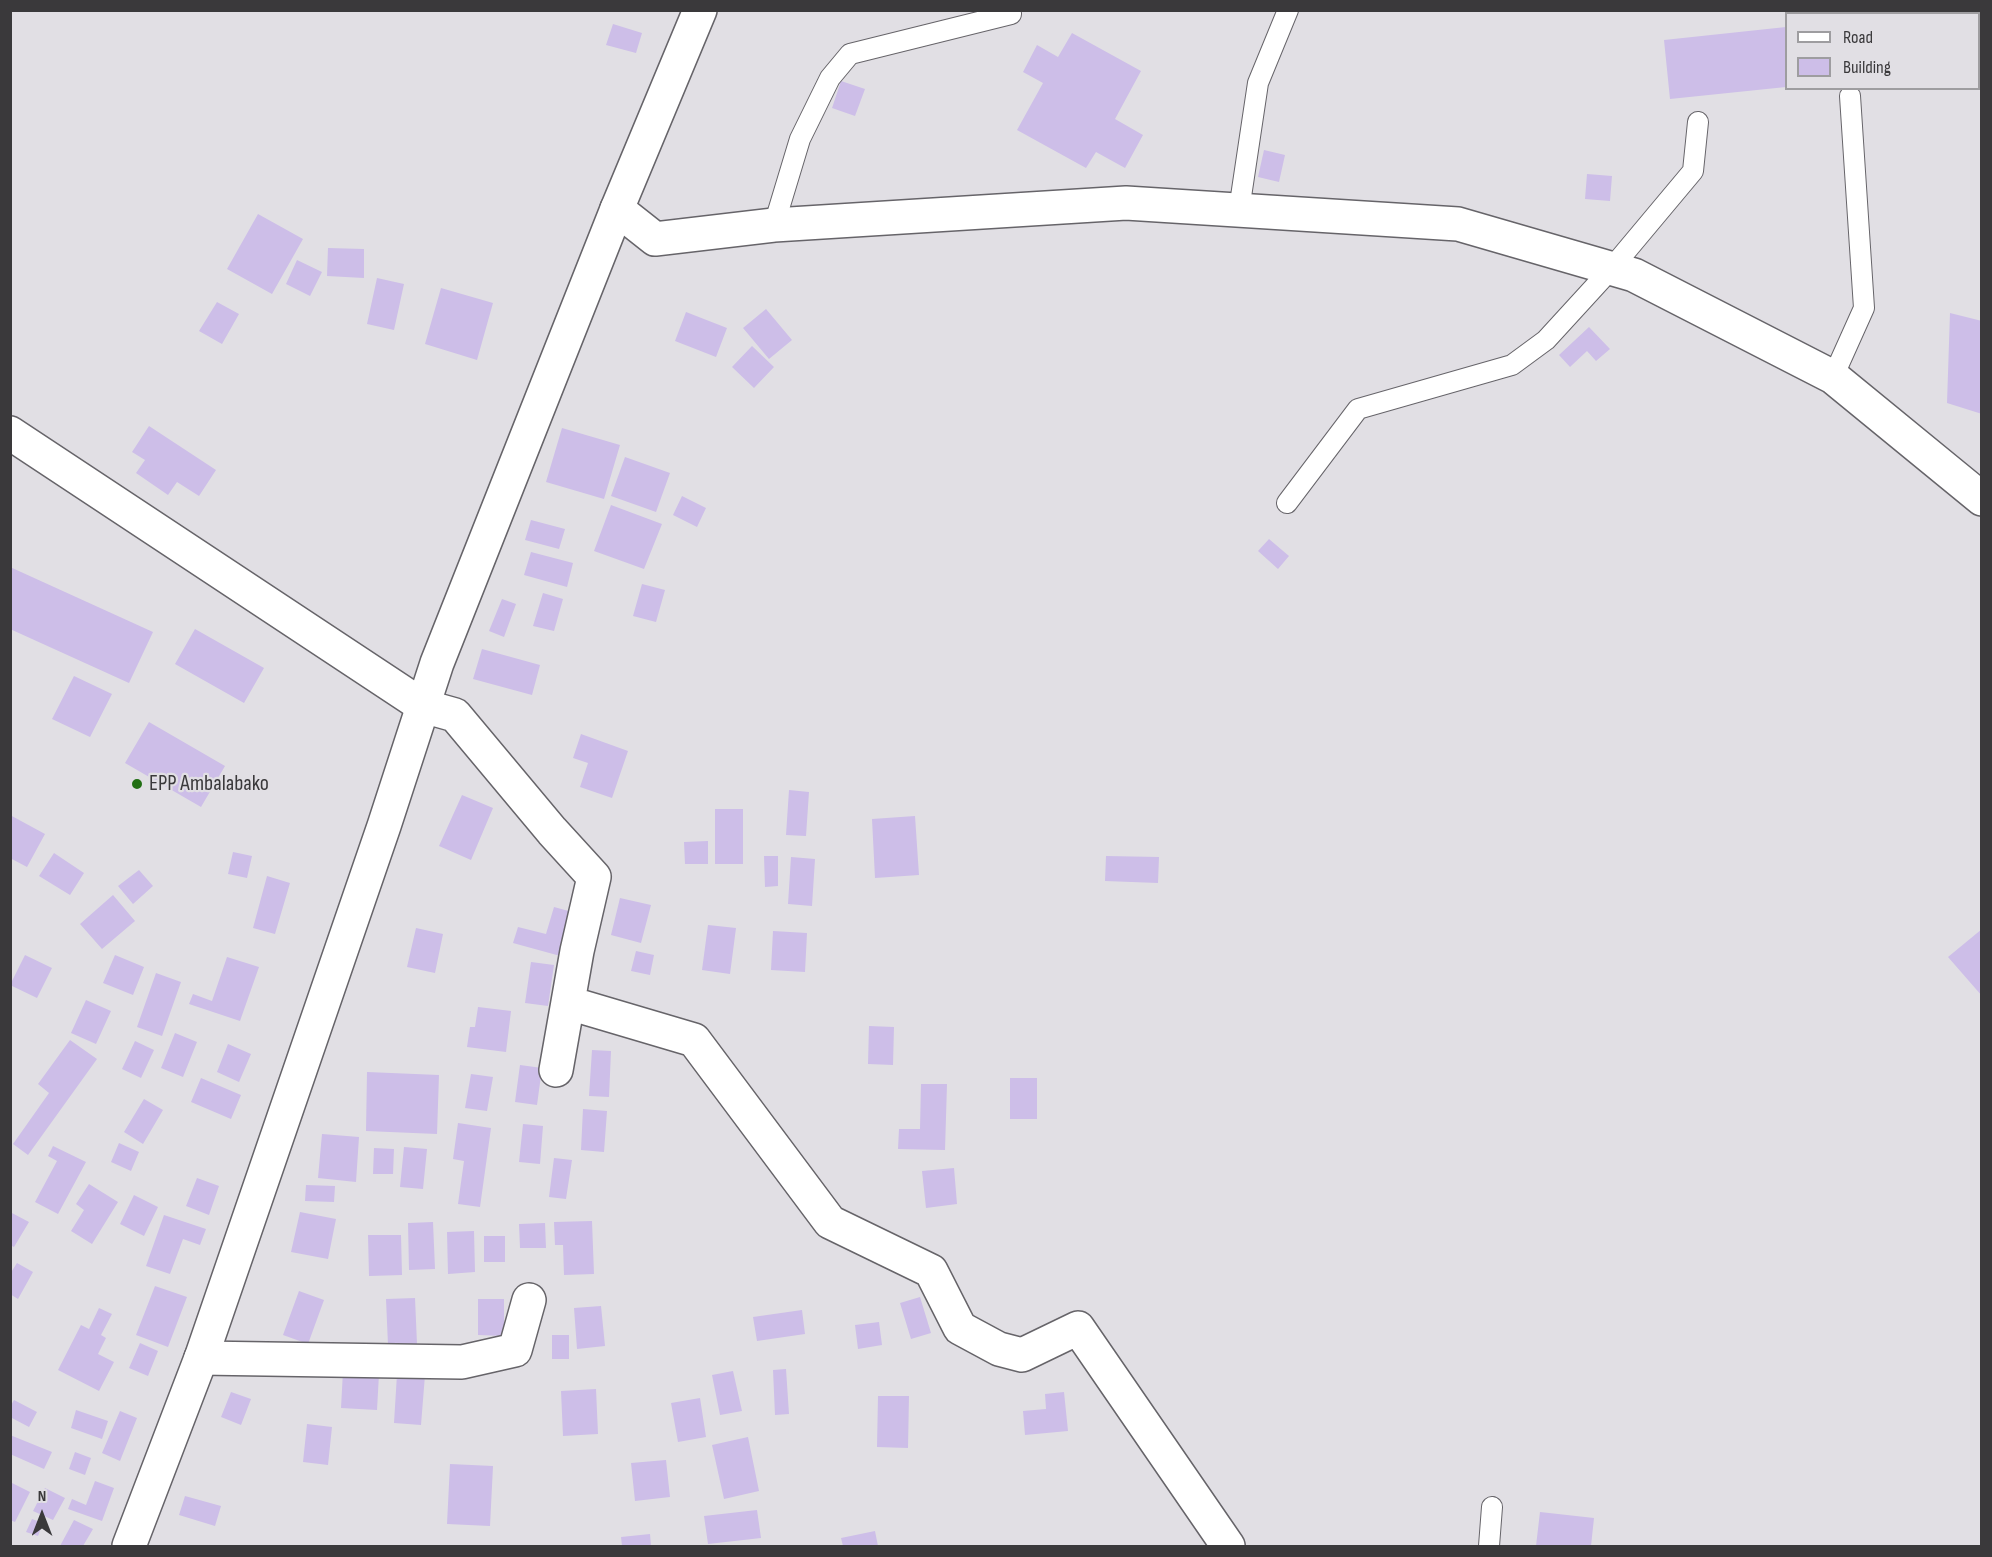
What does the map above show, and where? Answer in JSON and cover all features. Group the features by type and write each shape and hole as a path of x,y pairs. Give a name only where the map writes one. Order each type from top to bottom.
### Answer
{"street":[{"path":"129,1546 201,1358 384,826 437,663 617,209 700,10"},
{"path":"617,209 655,239 774,225 1126,203 1458,224 1634,275 1833,377 1982,499"},
{"path":"10,433 423,706 455,715 552,831 594,877 577,951 556,1070"},
{"path":"568,1003 694,1040 830,1222 931,1270 960,1328 999,1348 1022,1354 1078,1328 1228,1546"},
{"path":"201,1358 462,1362 515,1350 530,1300"}],"lane":[{"path":"1239,210 1258,83 1288,10"},
{"path":"774,225 800,139 830,78 850,54 1011,14"},
{"path":"1833,377 1864,308 1850,96"},
{"path":"1287,503 1358,409 1512,365 1546,340 1611,269 1693,171 1698,122"},
{"path":"1489,1546 1492,1507"}],"building":[{"path":"1847,10 1923,10 1923,12 1847,12"},
{"path":"613,24 642,33 636,53 606,45"},
{"path":"1785,27 1785,87 1670,99 1664,40"},
{"path":"1072,33 1141,71 1115,119 1143,135 1125,168 1096,152 1086,168 1017,130 1043,83 1023,72 1037,45 1058,57"},
{"path":"841,81 865,89 855,116 832,108"},
{"path":"1264,150 1285,155 1279,182 1258,177"},
{"path":"1587,174 1612,176 1610,201 1585,199"},
{"path":"258,214 303,239 272,294 227,269"},
{"path":"328,248 364,249 364,278 327,276"},
{"path":"297,260 322,272 310,296 286,284"},
{"path":"377,278 404,284 394,330 367,324"},
{"path":"441,288 493,303 477,360 425,344"},
{"path":"217,302 239,314 222,344 199,331"},
{"path":"766,309 792,340 769,359 743,328"},
{"path":"686,312 727,328 716,357 675,341"},
{"path":"1950,313 1982,321 1982,414 1947,403"},
{"path":"1589,327 1610,349 1596,361 1587,351 1570,367 1559,355"},
{"path":"752,346 774,367 754,388 732,367"},
{"path":"149,426 216,470 199,496 177,482 168,495 136,473 145,460 132,452"},
{"path":"562,428 620,445 604,499 546,482"},
{"path":"625,457 670,473 656,512 611,496"},
{"path":"682,496 706,508 697,527 673,515"},
{"path":"611,505 662,524 644,569 594,551"},
{"path":"531,520 565,529 559,549 525,540"},
{"path":"1269,539 1289,556 1278,569 1258,551"},
{"path":"531,552 573,563 567,587 524,575"},
{"path":"10,567 153,632 129,683 10,629"},
{"path":"642,584 665,590 656,622 633,616"},
{"path":"543,593 563,599 554,631 533,626"},
{"path":"502,599 516,604 504,637 489,631"},
{"path":"195,629 264,668 244,703 175,664"},
{"path":"482,649 540,665 532,695 473,679"},
{"path":"74,676 112,694 90,737 52,719"},
{"path":"149,722 225,766 201,807 125,763"},
{"path":"581,734 628,751 612,798 580,787 588,763 573,758"},
{"path":"789,790 809,792 806,836 786,835"},
{"path":"462,795 493,808 471,860 439,846"},
{"path":"715,809 743,809 743,864 715,864"},
{"path":"10,815 45,834 27,867 10,858"},
{"path":"915,816 919,875 875,878 872,819"},
{"path":"708,841 708,864 685,864 684,842"},
{"path":"233,852 252,856 247,878 228,874"},
{"path":"54,853 84,873 70,895 39,876"},
{"path":"764,856 778,856 778,886 765,887"},
{"path":"1106,856 1159,857 1158,883 1105,881"},
{"path":"791,857 815,859 812,906 788,904"},
{"path":"139,870 153,886 133,904 118,886"},
{"path":"267,876 290,883 275,934 253,928"},
{"path":"113,895 135,921 102,949 80,924"},
{"path":"620,898 651,905 641,943 611,935"},
{"path":"554,907 576,913 564,957 513,943 518,927 546,934"},
{"path":"708,925 736,928 730,974 702,970"},
{"path":"416,928 443,934 435,973 407,967"},
{"path":"1982,929 1982,996 1948,957"},
{"path":"773,931 807,933 805,972 771,970"},
{"path":"636,951 654,955 650,975 631,971"},
{"path":"25,955 52,968 37,998 10,985"},
{"path":"115,955 144,967 133,995 103,983"},
{"path":"227,957 259,967 240,1021 189,1004 193,994 212,1001"},
{"path":"531,962 554,965 548,1006 525,1003"},
{"path":"156,973 181,982 162,1036 137,1027"},
{"path":"86,1000 111,1011 96,1044 71,1033"},
{"path":"478,1007 511,1011 506,1052 467,1047 470,1027 475,1027"},
{"path":"869,1026 894,1027 893,1065 868,1064"},
{"path":"175,1033 197,1042 183,1077 161,1068"},
{"path":"70,1040 97,1059 28,1155 13,1144 49,1093 38,1084"},
{"path":"135,1041 154,1050 141,1078 122,1069"},
{"path":"228,1044 251,1054 239,1082 217,1072"},
{"path":"592,1050 611,1051 609,1097 589,1096"},
{"path":"520,1065 542,1068 537,1105 515,1102"},
{"path":"367,1072 439,1075 437,1134 366,1131"},
{"path":"471,1074 493,1077 487,1111 465,1108"},
{"path":"201,1078 241,1095 231,1119 191,1102"},
{"path":"1010,1078 1037,1078 1037,1119 1010,1119"},
{"path":"921,1084 947,1084 945,1150 898,1149 899,1129 920,1129"},
{"path":"144,1099 163,1110 143,1144 124,1132"},
{"path":"583,1109 607,1111 604,1152 581,1150"},
{"path":"458,1123 491,1128 480,1207 458,1204 464,1161 453,1159"},
{"path":"523,1124 543,1126 540,1164 519,1162"},
{"path":"322,1134 359,1137 356,1182 318,1178"},
{"path":"119,1143 139,1152 131,1171 111,1162"},
{"path":"53,1146 86,1162 58,1214 35,1202 57,1161 48,1156"},
{"path":"404,1147 427,1149 423,1189 400,1187"},
{"path":"374,1148 394,1149 393,1174 373,1174"},
{"path":"554,1158 572,1160 566,1199 549,1197"},
{"path":"954,1168 957,1204 926,1208 922,1171"},
{"path":"197,1178 219,1186 209,1215 186,1206"},
{"path":"89,1184 118,1202 92,1244 71,1231 84,1210 76,1204"},
{"path":"306,1185 335,1186 334,1202 305,1201"},
{"path":"134,1195 158,1207 144,1236 120,1224"},
{"path":"10,1212 29,1222 14,1247 10,1245"},
{"path":"300,1212 336,1219 328,1259 291,1252"},
{"path":"164,1215 206,1229 200,1245 183,1239 170,1274 146,1266"},
{"path":"592,1221 594,1274 564,1275 563,1245 555,1245 554,1222"},
{"path":"433,1222 435,1269 409,1270 408,1223"},
{"path":"545,1223 546,1248 520,1248 519,1224"},
{"path":"474,1231 475,1272 448,1274 447,1232"},
{"path":"368,1235 401,1235 402,1275 369,1276"},
{"path":"484,1236 505,1236 505,1262 484,1262"},
{"path":"17,1263 33,1272 18,1299 10,1294 10,1274"},
{"path":"155,1286 187,1297 168,1347 136,1335"},
{"path":"299,1291 324,1300 308,1344 283,1335"},
{"path":"920,1297 931,1333 911,1339 900,1303"},
{"path":"415,1298 417,1344 388,1345 386,1299"},
{"path":"478,1299 504,1299 504,1336 478,1335"},
{"path":"601,1306 605,1346 577,1349 574,1308"},
{"path":"99,1308 112,1314 101,1335 106,1338 98,1354 114,1362 99,1391 58,1370 81,1325 89,1329"},
{"path":"802,1310 805,1334 757,1341 753,1317"},
{"path":"879,1322 882,1345 858,1349 855,1325"},
{"path":"552,1335 569,1335 569,1359 552,1359"},
{"path":"140,1343 158,1351 148,1376 129,1368"},
{"path":"786,1369 789,1414 775,1415 773,1370"},
{"path":"343,1371 379,1374 377,1410 341,1408"},
{"path":"733,1371 742,1411 720,1415 712,1375"},
{"path":"397,1374 425,1375 421,1425 394,1423"},
{"path":"596,1389 598,1434 563,1436 561,1391"},
{"path":"231,1392 251,1399 241,1425 221,1417"},
{"path":"1064,1392 1068,1431 1025,1435 1023,1411 1046,1409 1045,1394"},
{"path":"878,1396 909,1396 908,1448 877,1447"},
{"path":"700,1398 706,1437 678,1442 671,1403"},
{"path":"14,1400 37,1412 29,1427 10,1417 10,1407"},
{"path":"76,1410 108,1421 102,1439 71,1428"},
{"path":"120,1411 137,1418 120,1461 102,1453"},
{"path":"307,1424 332,1427 328,1465 303,1462"},
{"path":"10,1435 52,1452 44,1469 10,1454"},
{"path":"748,1437 759,1491 724,1499 712,1445"},
{"path":"75,1452 91,1458 85,1475 69,1469"},
{"path":"666,1460 670,1497 635,1501 631,1463"},
{"path":"450,1464 493,1466 490,1526 447,1524"},
{"path":"95,1481 114,1488 102,1521 68,1509 72,1499 86,1505"},
{"path":"10,1482 30,1492 15,1522 10,1520"},
{"path":"45,1488 65,1498 53,1520 33,1511"},
{"path":"185,1496 221,1506 215,1526 179,1515"},
{"path":"757,1510 761,1538 708,1544 704,1516"},
{"path":"1540,1512 1594,1518 1591,1546 1536,1546"},
{"path":"32,1519 43,1523 38,1536 26,1532"},
{"path":"74,1520 93,1529 83,1546 60,1546"},
{"path":"875,1531 878,1546 843,1546 841,1538"},
{"path":"650,1534 651,1546 622,1546 621,1537"}],"place":[{"name":"EPP Ambalabako","path":"137,784"}]}
